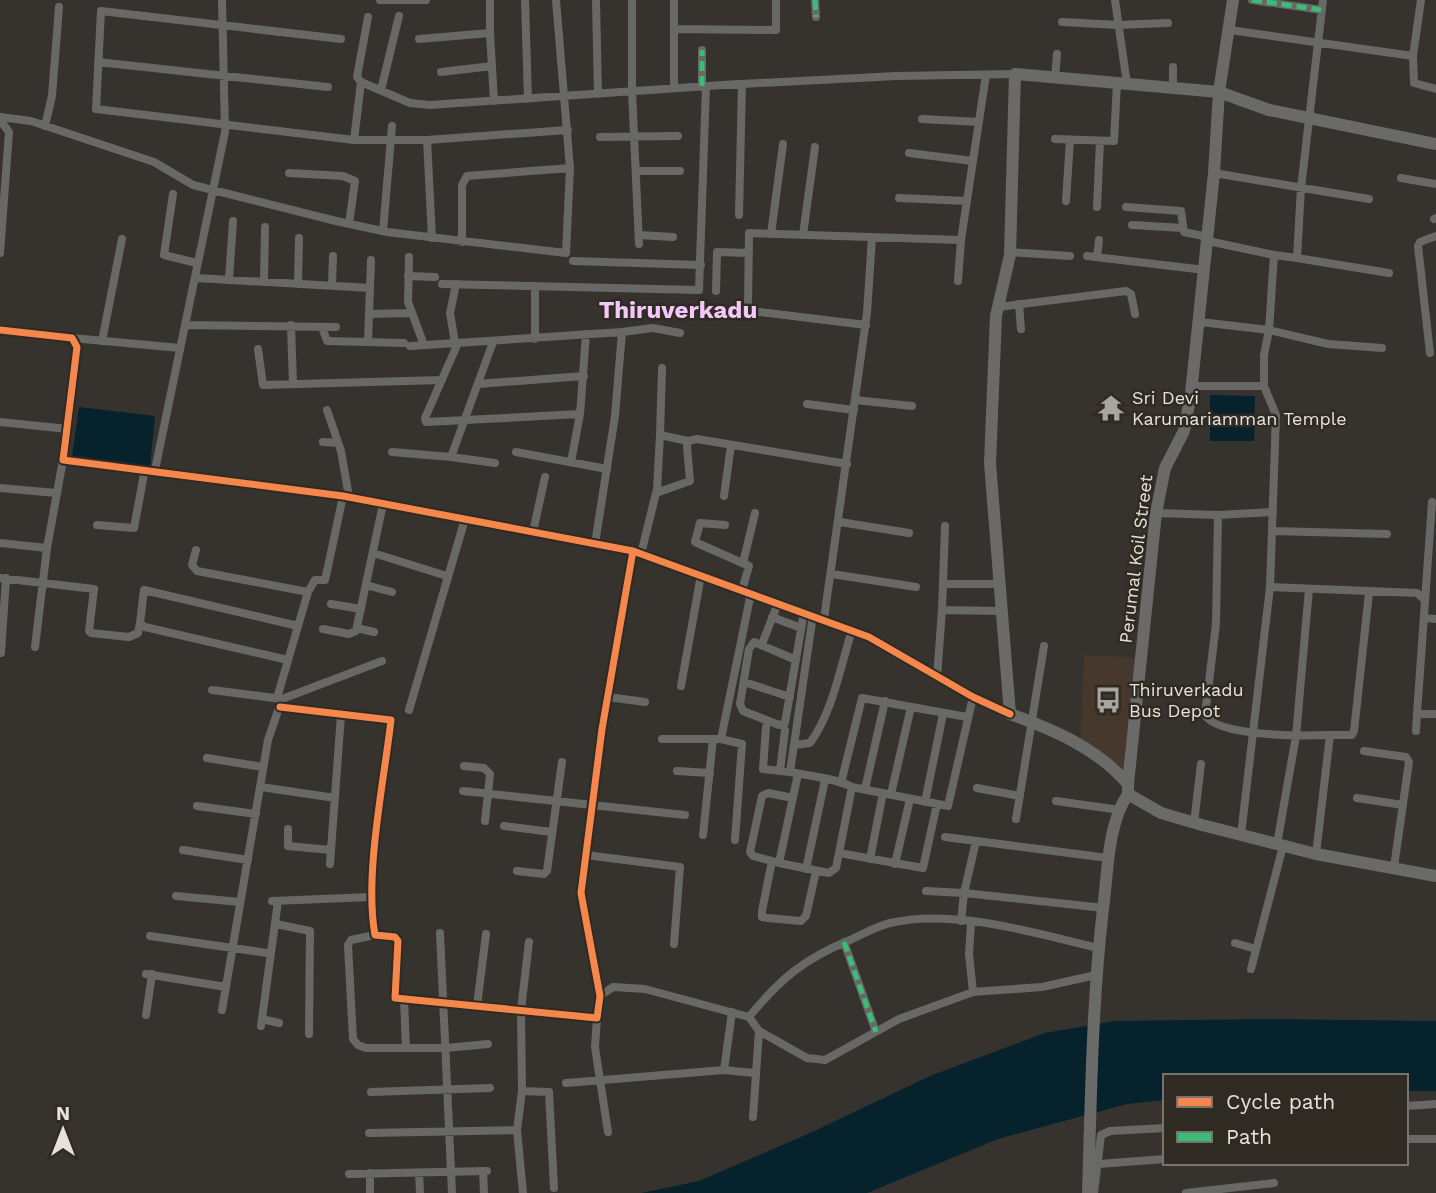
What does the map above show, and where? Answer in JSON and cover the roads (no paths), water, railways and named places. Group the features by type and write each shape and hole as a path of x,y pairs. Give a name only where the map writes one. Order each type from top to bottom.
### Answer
{"main road":[{"name":"Perumal Koil Street","path":"1128,789 1156,513 1165,468 1184,431 1192,386 1208,239 1219,92 1233,0"},
{"path":"1436,144 1269,110 1219,92 1173,86 1015,75 1010,252 998,307 990,463 1010,714 1066,735 1117,771 1128,789 1161,813 1316,854 1436,876"},
{"path":"1088,1193 1098,948 1108,858 1128,789"}],"street":[{"path":"97,525 134,528 186,326 214,191 224,123 222,0"},
{"path":"380,0 426,0"},
{"path":"491,0 494,101"},
{"path":"525,0 528,99"},
{"path":"0,119 45,125 154,162 193,186 349,224 432,238 566,253 570,168 556,0"},
{"path":"596,0 598,94"},
{"path":"632,0 632,91 639,240 673,237"},
{"path":"674,0 674,88"},
{"path":"674,29 776,30 776,0"},
{"path":"816,0 816,17"},
{"path":"1055,139 1114,139 1122,83 1115,0"},
{"path":"1252,0 1322,10"},
{"path":"1297,257 1301,188 1323,0"},
{"path":"1421,0 1413,56 1415,85 1436,89"},
{"path":"45,125 52,96 60,7"},
{"path":"341,39 101,11 96,109 354,140 427,140 568,130"},
{"path":"381,90 400,16"},
{"path":"368,17 357,77 361,82 410,103 430,105 896,76 1015,75"},
{"path":"1062,22 1118,25 1168,23"},
{"path":"1230,30 1413,56"},
{"path":"419,39 490,33"},
{"path":"408,276 456,284 698,291 701,265 704,86 702,50"},
{"path":"1055,78 1057,54"},
{"path":"98,62 328,87"},
{"path":"440,72 492,66"},
{"path":"1173,67 1173,86"},
{"path":"958,281 961,240 986,75"},
{"path":"354,140 361,82"},
{"path":"739,215 742,84"},
{"path":"0,119 9,132 0,253"},
{"path":"922,119 979,122"},
{"path":"383,231 392,126"},
{"path":"600,137 678,136"},
{"path":"1066,201 1070,139"},
{"path":"427,140 432,238"},
{"path":"1097,207 1100,141"},
{"path":"771,234 783,144"},
{"path":"803,235 815,147"},
{"path":"909,153 973,161"},
{"path":"462,242 462,185 467,176 570,168"},
{"path":"637,171 680,171"},
{"path":"289,173 343,176 355,181 349,224"},
{"path":"1214,173 1369,199"},
{"path":"1401,178 1436,184"},
{"path":"173,194 164,255 198,263"},
{"path":"899,198 967,201"},
{"path":"1126,207 1181,211 1186,234 1274,255 1389,273"},
{"path":"229,280 233,222"},
{"path":"1132,225 1184,228"},
{"path":"264,282 265,228"},
{"path":"866,325 752,311 748,306 749,233 961,240"},
{"path":"1430,353 1419,243 1436,236"},
{"path":"824,620 840,523 866,325 872,237"},
{"path":"298,284 299,238"},
{"path":"102,341 122,239"},
{"path":"1097,257 1099,240"},
{"path":"716,290 717,252 749,253"},
{"path":"1010,252 1070,256"},
{"path":"1241,835 1270,587 1276,415 1264,386 1264,355 1269,330 1274,255"},
{"path":"332,286 333,256"},
{"path":"1087,256 1205,270"},
{"path":"409,257 408,302 424,345"},
{"path":"368,342 371,260"},
{"path":"573,261 701,265"},
{"path":"195,278 370,288"},
{"path":"456,284 450,313 457,343 425,421 464,422 580,414"},
{"path":"535,286 535,339"},
{"path":"998,307 1126,291 1131,294 1135,314"},
{"path":"1424,295 1436,293"},
{"path":"1019,304 1021,329"},
{"path":"369,314 412,313"},
{"path":"1200,321 1269,330 1328,344 1382,348"},
{"path":"186,326 335,327"},
{"path":"291,326 293,383"},
{"path":"322,327 327,341 424,345 535,339 653,328 680,332"},
{"path":"0,330 180,348"},
{"path":"595,544 607,469 622,332"},
{"path":"571,462 580,414 586,334"},
{"path":"35,647 47,548 68,429 77,346 72,338"},
{"path":"451,457 493,342"},
{"path":"258,349 261,384 442,380"},
{"path":"608,1132 595,1048 600,996 581,892 608,697 637,552 656,493 662,368"},
{"path":"478,384 584,376"},
{"path":"1192,386 1264,386"},
{"path":"855,400 912,406"},
{"path":"807,404 854,410"},
{"path":"222,1010 268,740 308,592 315,580 325,580 346,497 338,443 327,410"},
{"path":"0,422 68,429"},
{"path":"660,435 688,441 700,439 847,464"},
{"path":"656,493 690,481 688,441"},
{"path":"323,443 338,443"},
{"path":"724,496 731,445"},
{"path":"392,452 495,463"},
{"path":"516,452 607,469"},
{"path":"63,460 150,469 346,497 637,552 852,631 973,697 1010,714"},
{"path":"533,532 545,477"},
{"path":"0,488 56,493"},
{"path":"1416,732 1432,502"},
{"path":"323,629 349,634 357,628 383,504"},
{"path":"1156,513 1218,515 1273,512"},
{"path":"743,563 755,513"},
{"path":"1218,515 1216,624 1205,715 1215,723 1254,732 1296,736 1352,735 1369,593"},
{"path":"409,710 465,519"},
{"path":"703,835 710,773 750,569 743,563 695,543 699,523 725,525"},
{"path":"840,523 909,533"},
{"path":"937,677 945,526"},
{"path":"1272,531 1387,534"},
{"path":"0,543 47,548"},
{"path":"196,550 192,565 197,571 308,592"},
{"path":"373,553 447,576"},
{"path":"681,686 701,575"},
{"path":"832,575 916,587"},
{"path":"1,653 3,578 94,589 89,629 91,633 133,636 138,633 144,590 298,626"},
{"path":"943,584 999,583"},
{"path":"366,585 392,592"},
{"path":"1270,587 1417,593 1425,600"},
{"path":"1251,969 1280,845 1296,736 1310,589"},
{"path":"762,645 778,603"},
{"path":"331,604 361,609"},
{"path":"942,610 1001,611"},
{"path":"796,660 754,642 751,645 740,705 743,711 779,725 785,723 790,697 796,660 801,628 809,614"},
{"path":"809,614 794,745 793,798 762,917 801,921 806,916 816,871"},
{"path":"772,617 801,628"},
{"path":"1424,618 1436,620"},
{"path":"140,622 145,627 288,660"},
{"path":"357,628 374,632"},
{"path":"794,745 810,743 816,735 827,712 852,631"},
{"path":"1016,818 1044,646"},
{"path":"279,702 383,661"},
{"path":"744,682 790,697"},
{"path":"212,690 341,715 391,720 371,897 375,934"},
{"path":"608,697 645,702"},
{"path":"766,727 763,769 794,773 948,806 973,697"},
{"path":"841,783 862,698 967,717"},
{"path":"865,789 885,701"},
{"path":"870,859 911,707"},
{"path":"925,802 943,714"},
{"path":"1417,714 1436,714"},
{"path":"330,864 341,715"},
{"path":"780,771 785,730"},
{"path":"1316,854 1330,735"},
{"path":"662,738 739,742 743,748 735,841"},
{"path":"1364,751 1409,758 1394,867"},
{"path":"207,758 263,767"},
{"path":"517,870 546,873 562,762"},
{"path":"1194,823 1201,764"},
{"path":"464,766 488,771 485,821"},
{"path":"677,771 710,773"},
{"path":"806,869 825,780"},
{"path":"261,787 335,798"},
{"path":"793,798 768,793 762,796 750,852 753,856 806,869 834,871 852,787"},
{"path":"977,788 1020,796"},
{"path":"463,791 685,815"},
{"path":"895,864 910,799"},
{"path":"1357,799 1403,805"},
{"path":"1056,801 1120,810"},
{"path":"839,853 923,868 937,804"},
{"path":"197,806 256,814"},
{"path":"504,826 552,832"},
{"path":"288,829 288,846 331,850"},
{"path":"945,837 1108,858"},
{"path":"961,921 964,892 976,841"},
{"path":"183,850 247,860"},
{"path":"586,855 680,867 674,944"},
{"path":"926,891 964,892 1104,908"},
{"path":"176,896 240,902"},
{"path":"279,1023 261,1022 276,924 275,901 371,897"},
{"path":"749,1017 778,981 815,954 890,923 934,919 961,921 1015,929 1098,948"},
{"path":"971,923 969,954 972,992"},
{"path":"276,924 310,931 309,1034"},
{"path":"440,933 452,1193"},
{"path":"488,1044 446,1048 366,1048 358,1045 354,1039 348,945 351,940 375,934 397,938 395,998 597,1018"},
{"path":"477,1006 486,934"},
{"path":"150,936 267,953"},
{"path":"523,1193 517,1130 522,1091 521,1010 528,942"},
{"path":"844,942 876,1032"},
{"path":"1235,943 1256,949"},
{"path":"146,1015 149,974 226,987"},
{"path":"600,996 612,987 645,989 732,1012 749,1017 759,1031 807,1058 825,1060 899,1019 972,992 1042,987 1096,975"},
{"path":"404,999 406,1048"},
{"path":"724,1070 732,1012"},
{"path":"753,1117 759,1031"},
{"path":"566,1083 659,1078 724,1070 754,1073"},
{"path":"371,1092 490,1088"},
{"path":"522,1091 549,1092 554,1188"},
{"path":"1408,1106 1436,1104"},
{"path":"1094,1193 1101,1135 1110,1131 1163,1128"},
{"path":"369,1133 517,1130"},
{"path":"1408,1139 1436,1139"},
{"path":"1099,1164 1163,1159"},
{"path":"349,1174 485,1171 485,1193"},
{"path":"370,1173 370,1193"},
{"path":"419,1173 420,1193"},
{"path":"1186,1193 1240,1190 1274,1183"}],"water":[{"path":"1210,395 1255,396 1254,441 1210,441"},
{"path":"79,407 155,416 150,466 72,457"},
{"path":"1115,1021 1436,1021 1436,1091 1408,1091 1408,1074 1163,1074 1163,1100 1127,1104 998,1139 867,1193 641,1193 699,1181 810,1133 930,1076 1045,1033"}],"place":[{"name":"Sri Devi Karumariamman Temple","path":"1111,408"},
{"name":"Thiruverkadu Bus Depot","path":"1108,700"}],"district":[{"name":"Thiruverkadu","path":"678,310"}]}
